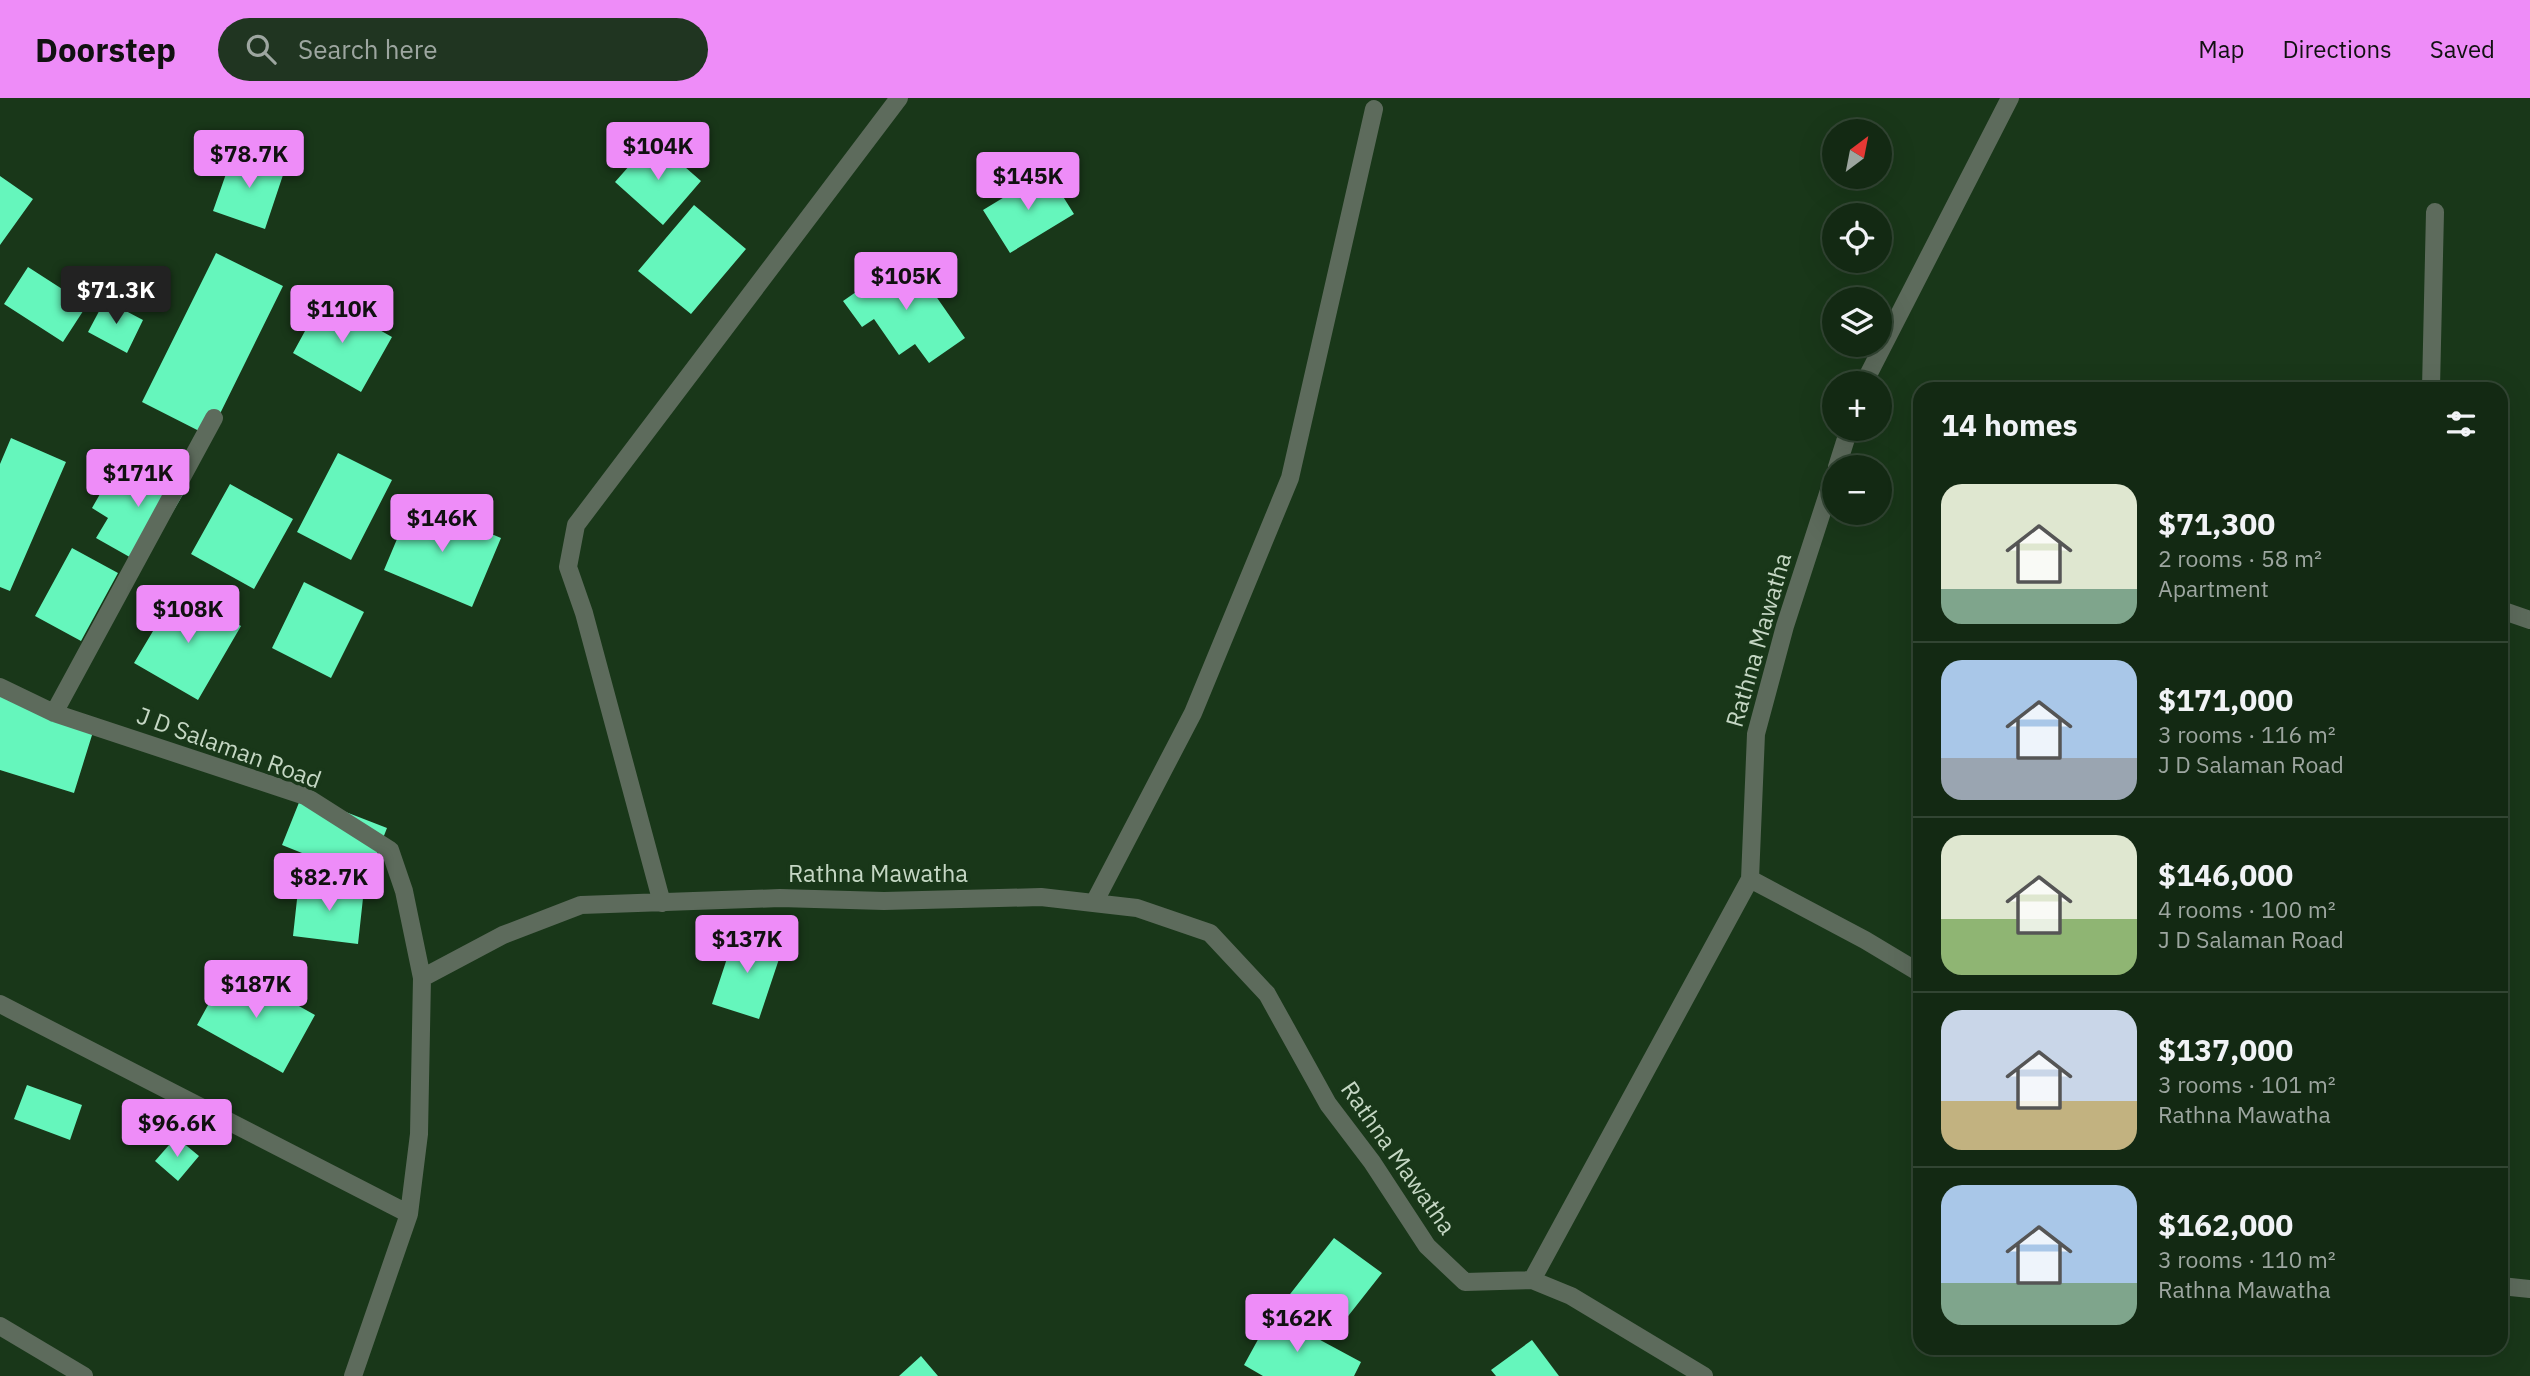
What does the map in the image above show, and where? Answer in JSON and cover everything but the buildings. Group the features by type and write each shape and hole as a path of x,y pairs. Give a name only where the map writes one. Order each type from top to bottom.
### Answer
{"street":[{"path":"662,903 587,626 568,567 576,525 900,98"},
{"path":"1870,371 2010,98"},
{"path":"1094,903 1193,713 1290,478 1374,108"},
{"path":"2431,382 2434,212"},
{"path":"54,713 214,418"},
{"name":"Rathna Mawatha","path":"1750,879 1756,734 1784,626 1822,511"},
{"path":"2508,612 2530,620"},
{"name":"J D Salaman Road","path":"0,687 54,713 305,796 390,850 404,891 422,978"},
{"path":"1532,1280 1750,879 1913,969"},
{"name":"Rathna Mawatha","path":"422,978 503,935 581,905 780,898 884,901 1041,897 1137,908 1210,933 1267,994 1328,1104 1373,1162 1427,1246 1465,1282 1532,1280 1571,1296 1704,1376"},
{"path":"353,1376 409,1214 419,1134 422,978"},
{"path":"0,1004 409,1214"},
{"path":"2508,1287 2530,1289"},
{"path":"0,1326 84,1376"}]}
